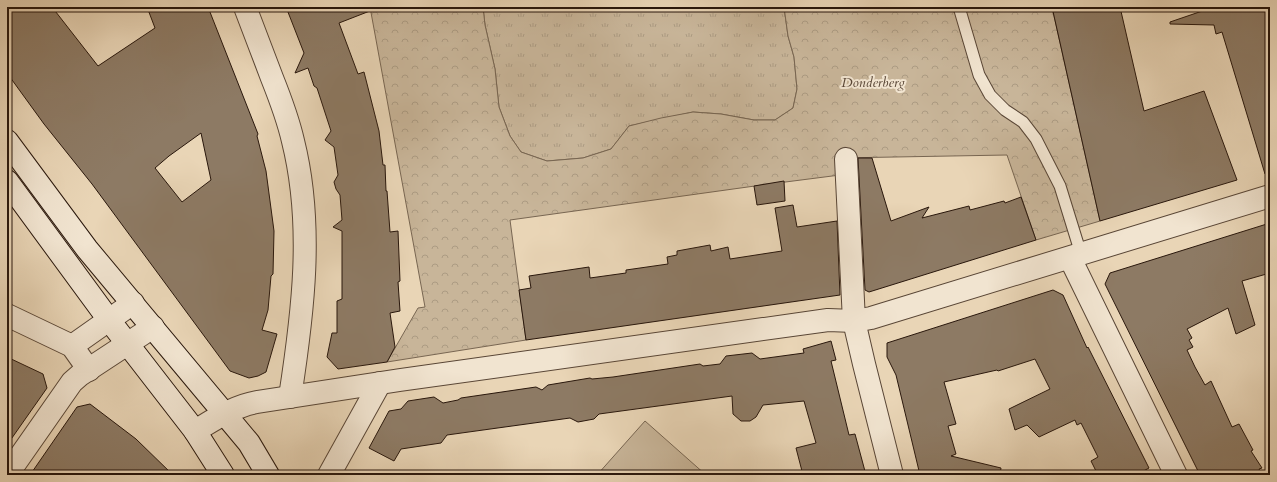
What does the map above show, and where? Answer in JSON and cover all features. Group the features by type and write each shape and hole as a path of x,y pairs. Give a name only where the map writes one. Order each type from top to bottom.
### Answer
{"street":[{"path":"245,7 288,122 297,158 302,199 304,278 299,338 290,397"},
{"path":"7,141 88,249 223,414 249,443 268,475"},
{"path":"846,159 854,321 892,475"},
{"path":"7,182 127,344 195,431 223,475"},
{"path":"195,431 223,414 250,403 380,383 828,320 854,321 871,318 1270,196"},
{"path":"1076,256 1176,475"},
{"path":"72,346 133,304"},
{"path":"7,315 72,346 93,367"},
{"path":"7,475 72,382 153,327"},
{"path":"329,475 380,383"}],"lane":[{"path":"960,7 978,75 990,95 1005,110 1023,122 1036,139 1060,186 1076,256"}],"green space":[{"name":"Donderberg","path":"370,7 483,7 485,25 495,69 499,107 510,136 521,152 547,161 583,158 611,149 629,126 693,112 721,114 754,120 775,120 793,108 797,89 794,57 788,36 784,7 1052,7 1100,221 1036,240 1007,155 839,158 840,175 510,220 526,340 387,362 418,308 425,307"},
{"path":"483,7 784,7 788,36 794,57 797,89 793,108 775,120 754,120 721,114 693,112 629,126 611,149 583,158 547,161 521,152 510,136 499,107 495,69 485,25"},
{"path":"645,421 706,475 597,475"}],"building":[{"path":"7,7 52,7 98,66 155,28 147,7 208,7 258,134 257,136 266,171 274,231 273,274 271,276 268,310 262,330 277,334 266,372 249,378 230,371 92,184 44,124 7,73","holes":["201,133 211,180 182,202 155,168"]},
{"path":"286,7 375,7 375,9 339,23 358,74 364,72 379,131 383,165 385,165 390,232 398,231 400,281 398,282 400,311 390,313 395,347 387,362 338,369 327,357 332,333 337,333 337,301 342,299 342,231 333,227 342,220 340,195 334,182 338,175 334,147 325,140 331,131 317,88 314,86 308,68 295,73 304,53"},
{"path":"1052,7 1120,7 1144,111 1204,91 1237,180 1100,221"},
{"path":"1214,7 1264,7 1270,25 1270,174 1265,174 1222,32 1216,34 1214,25 1170,24 1170,22"},
{"path":"858,158 872,158 891,221 929,207 922,218 969,206 970,210 1004,201 1005,203 1021,197 1036,240 869,292 865,290"},
{"path":"784,181 785,201 757,205 754,186"},
{"path":"793,205 797,227 837,221 840,295 526,340 519,290 531,288 529,276 589,267 590,278 626,273 626,270 668,264 667,257 677,255 677,251 710,245 711,251 728,247 730,259 782,251 775,208"},
{"path":"1270,223 1270,273 1242,281 1255,325 1236,334 1228,308 1187,329 1192,338 1189,340 1193,347 1187,350 1195,367 1205,385 1211,381 1232,427 1239,424 1253,450 1251,451 1262,468 1259,469 1262,475 1200,475 1105,284 1110,273"},
{"path":"1053,290 1063,295 1087,348 1088,347 1149,468 1136,475 1098,475 1091,461 1098,457 1081,423 1077,425 1075,420 1039,437 1027,425 1015,430 1009,409 1050,389 1035,359 998,371 944,382 956,424 948,426 956,454 951,456 1001,468 1000,475 920,475 896,375 887,357 887,343"},
{"path":"831,341 836,360 831,361 849,435 855,434 866,475 803,475 796,448 816,443 804,401 763,405 756,417 750,421 741,421 733,414 732,396 599,414 594,419 578,422 570,418 447,435 441,443 401,449 394,461 369,448 389,411 401,409 408,401 434,397 443,403 461,398 536,387 542,390 548,385 590,378 613,377 700,364 703,366 720,364 726,356 752,353 760,359 804,353 803,349"},
{"path":"7,357 43,374 47,388 7,445"},
{"path":"90,404 136,439 173,475 30,475 77,407"}]}
